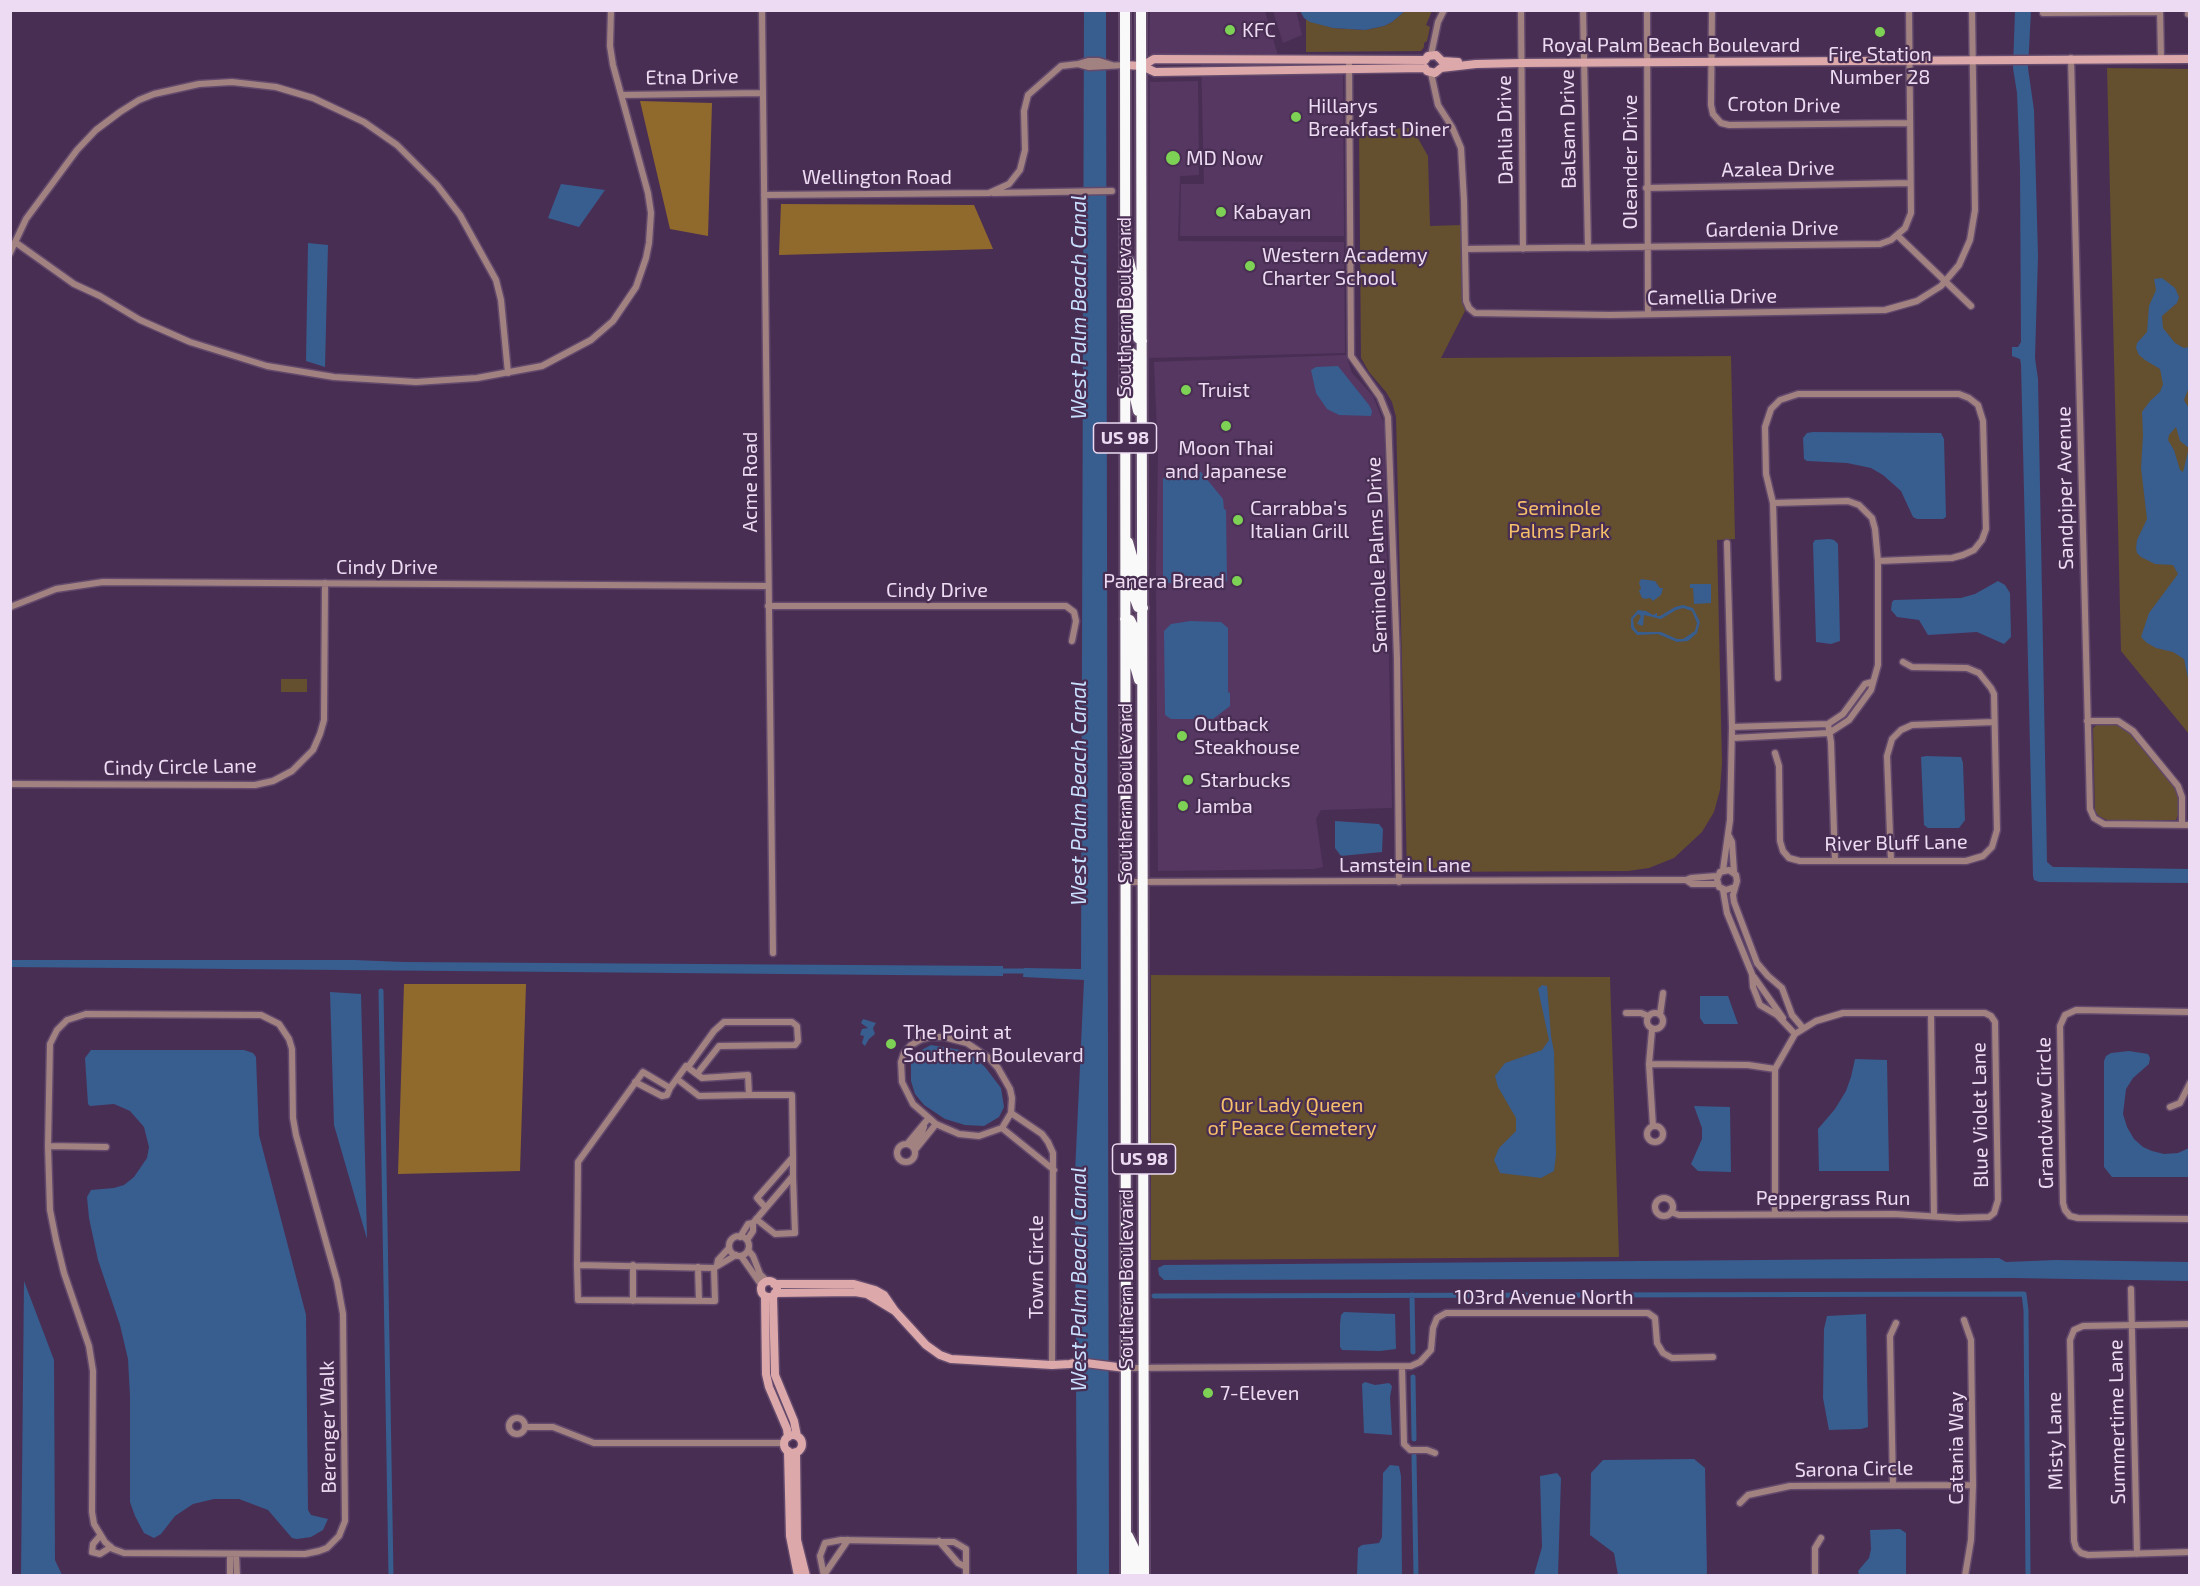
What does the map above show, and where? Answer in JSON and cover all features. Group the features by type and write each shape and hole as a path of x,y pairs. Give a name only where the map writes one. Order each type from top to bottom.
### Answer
{"highway":[{"name":"Southern Boulevard","path":"1125,10 1126,1575"},
{"name":"Southern Boulevard","path":"1141,10 1144,1575"},
{"path":"1125,246 1134,282 1134,329 1142,341"},
{"path":"1125,349 1133,354 1133,389 1142,426"},
{"path":"1125,531 1134,563 1134,596 1138,607 1143,609"},
{"path":"1125,619 1132,622 1133,659 1143,695"},
{"path":"1126,1530 1134,1548 1134,1575"}],"street":[{"path":"15,242 75,284 140,320 215,351 267,366 334,377 389,381 443,381 508,373 542,366 603,332 628,300 642,273 649,243 650,203 612,56 611,10"},
{"name":"Acme Road","path":"762,10 773,953"},
{"name":"Camellia Drive","path":"1444,10 1433,41 1434,89 1438,105 1452,127 1461,148 1466,301 1469,308 1478,314 1885,310 1917,301 1945,281 1965,254 1975,218 1972,10"},
{"name":"Dahlia Drive","path":"1521,10 1523,249"},
{"name":"Balsam Drive","path":"1583,10 1587,248"},
{"name":"Oleander Drive","path":"1647,10 1648,314"},
{"path":"1711,62 1712,10"},
{"path":"1909,10 1910,217 1898,236 1971,306"},
{"path":"2043,13 2160,11 2161,59"},
{"name":"Sandpiper Avenue","path":"2071,58 2090,806 2094,818 2108,824 2190,825"},
{"name":"Royal Palm Beach Boulevard","path":"1142,66 1154,59 1349,64 2190,59"},
{"name":"Croton Drive","path":"1711,62 1711,105 1713,114 1721,123 1729,125 1909,123"},
{"name":"Royal Palm Beach Boulevard","path":"1125,65 1142,66 1155,72 1349,64"},
{"name":"Seminole Palms Drive","path":"1349,64 1351,356 1380,397 1388,417 1397,658 1399,882"},
{"path":"990,193 1009,184 1020,170 1026,150 1024,111 1028,94 1061,66 1125,65"},
{"path":"10,253 26,219 77,150 96,130 139,100 183,86 215,82 248,83 295,92 347,113 378,131 411,158 449,200 470,231 496,280 501,300 508,373"},
{"name":"Etna Drive","path":"622,95 763,93"},
{"name":"Azalea Drive","path":"1646,188 1910,183"},
{"name":"Wellington Road","path":"764,195 1112,191"},
{"name":"Gardenia Drive","path":"1465,249 1880,244 1898,236"},
{"path":"1778,678 1773,503 1766,474 1765,427 1771,409 1786,397 1798,394 1959,394 1978,405 1982,416 1986,529 1982,540 1974,550 1952,558 1878,561"},
{"path":"1732,738 1829,733 1849,720 1871,690 1878,665 1878,561 1874,523 1868,513 1859,505 1842,501 1773,503"},
{"path":"1727,543 1732,727 1729,836 1732,842 1734,872 1737,881 1734,902 1757,963 1782,988 1792,1015 1803,1028"},
{"name":"Cindy Circle Lane","path":"10,784 255,784 273,781 292,771 312,750 324,720 325,583"},
{"name":"Cindy Drive","path":"10,607 40,594 87,584 768,586"},
{"name":"Cindy Drive","path":"768,606 1066,606 1074,612 1076,621 1072,641"},
{"name":"River Bluff Lane","path":"1775,753 1779,766 1780,841 1783,851 1789,858 1800,861 1972,861 1983,856 1992,847 1997,830 1994,694 1988,682 1979,673 1961,668 1912,667 1903,662"},
{"path":"1732,727 1828,724 1843,714 1865,684 1872,682"},
{"path":"1848,708 1854,713"},
{"path":"2087,721 2118,721 2133,731 2178,786 2182,797 2182,825"},
{"path":"1891,861 1887,756 1892,738 1901,730 1912,725 1994,722"},
{"path":"1828,724 1835,861"},
{"path":"1807,725 1807,734"},
{"path":"1788,726 1789,735"},
{"path":"1729,836 1726,841 1723,870 1717,876 1717,884 1723,890 1727,913 1752,974 1756,997 1760,1005 1785,1022"},
{"path":"1723,870 1734,872"},
{"name":"Lamstein Lane","path":"1125,882 1686,880 1717,876"},
{"name":"Lamstein Lane","path":"1686,880 1692,884 1717,884"},
{"path":"1723,890 1735,887"},
{"path":"1752,974 1796,1034"},
{"path":"1648,1016 1647,1024 1652,1029 1662,1026 1663,1020 1660,1015 1663,993"},
{"path":"1765,1009 1787,1000"},
{"name":"Grandview Circle","path":"2190,1012 2076,1010 2065,1015 2061,1026 2063,1203 2065,1210 2070,1216 2078,1218 2190,1219"},
{"path":"1626,1013 1641,1013 1648,1016"},
{"path":"1648,1016 1653,1013 1660,1015"},
{"path":"1775,1214 1775,1069 1796,1034 1826,1017 1843,1013 1931,1014 1934,1216"},
{"name":"Blue Violet Lane","path":"1931,1014 1985,1013 1995,1022 1998,1200 1994,1213"},
{"name":"Berenger Walk","path":"86,1014 261,1014 279,1024 290,1039 297,1135 337,1281 343,1314 345,1521 339,1536 327,1548 313,1554 136,1554 111,1547 100,1536 94,1524 92,1512 93,1371 88,1346 56,1240 50,1200 48,1146 50,1044 60,1027 75,1016 86,1014"},
{"path":"635,1083 662,1096 667,1095 686,1066 688,1067 709,1038 724,1022 792,1022 797,1026 798,1041 792,1046 719,1046 709,1038"},
{"path":"1652,1029 1649,1064 1653,1126"},
{"path":"930,1037 956,1039 977,1049 998,1068 1010,1089 1011,1113 1002,1128 979,1136 959,1134 926,1121 906,1092 900,1073 904,1053 920,1040 930,1037"},
{"path":"697,1074 719,1046"},
{"path":"1649,1064 1748,1065 1775,1069"},
{"path":"688,1067 702,1078 748,1075 749,1095"},
{"path":"670,1088 643,1072 578,1162 578,1300 715,1301 718,1260 729,1248 732,1239 743,1239 753,1232 754,1221 793,1176"},
{"path":"676,1079 699,1096 792,1095 795,1233 775,1234 754,1221"},
{"path":"2170,1107 2180,1103 2190,1083"},
{"name":"Town Circle","path":"1011,1113 1036,1130 1048,1142 1053,1153 1052,1365"},
{"path":"926,1121 921,1135 912,1146 936,1124"},
{"path":"1002,1128 1054,1170"},
{"path":"48,1146 106,1147"},
{"path":"765,1207 757,1198 793,1157"},
{"name":"Peppergrass Run","path":"1671,1212 1679,1215 1894,1214 1958,1218 1983,1218 1994,1213"},
{"path":"743,1239 770,1289 766,1374 791,1444 797,1540 806,1575"},
{"path":"729,1248 770,1289 867,1294 895,1311 926,1345 940,1356 970,1361 1070,1365 1107,1370 1113,1367 1125,1368"},
{"path":"577,1265 698,1268 721,1265 748,1250"},
{"path":"633,1265 633,1300"},
{"path":"698,1268 699,1301"},
{"name":"Summertime Lane","path":"2131,1289 2137,1554"},
{"name":"103rd Avenue North","path":"1125,1368 1402,1367 1420,1362 1431,1350 1432,1328 1437,1318 1446,1313 1648,1313 1654,1318 1657,1343 1663,1353 1672,1358 1713,1357"},
{"name":"Catania Way","path":"1964,1320 1971,1340 1973,1485 1971,1540 1965,1575"},
{"path":"1893,1485 1890,1336 1896,1323"},
{"path":"2132,1325 2190,1324"},
{"name":"Misty Lane","path":"2132,1325 2083,1326 2074,1330 2070,1340 2074,1541 2078,1550 2088,1555 2137,1554"},
{"path":"1402,1367 1404,1444 1410,1450 1427,1450 1435,1453"},
{"path":"525,1427 553,1427 594,1443 791,1444"},
{"path":"791,1444 790,1536 798,1575"},
{"name":"Sarona Circle","path":"1740,1503 1748,1495 1790,1486 1973,1485"},
{"path":"100,1536 93,1544 92,1552 100,1554 111,1547"},
{"path":"1815,1575 1815,1548 1821,1538"},
{"path":"848,1540 824,1575 820,1556 825,1543 848,1540 954,1542 966,1549 966,1575"},
{"path":"939,1541 958,1563 966,1567"},
{"path":"2137,1554 2190,1552"},
{"path":"230,1575 233,1554"},
{"path":"233,1554 237,1575"}],"shaded area":[{"path":"1150,11 1265,11 1283,73 1343,74 1344,236 1180,236 1181,184 1204,184 1201,54 1149,54"},
{"path":"1273,11 1296,11 1302,35 1283,43"},
{"path":"1198,81 1199,175 1180,176 1178,241 1344,242 1345,353 1149,358 1150,82"},
{"path":"640,101 712,103 708,236 670,229"},
{"path":"781,204 974,205 993,249 779,255"},
{"path":"1346,355 1352,373 1373,396 1384,424 1392,808 1321,810 1316,819 1323,867 1158,871 1156,573 1158,454 1154,362"},
{"path":"404,984 526,984 520,1171 398,1174"}],"green space":[{"path":"1405,11 1432,11 1426,25 1430,27 1427,41 1421,51 1306,52 1306,19 1333,28 1365,30 1384,26"},
{"path":"2107,68 2189,69 2189,734 2121,651"},
{"name":"Seminole Palms Park","path":"1412,128 1428,156 1430,226 1461,225 1462,297 1465,311 1441,358 1731,356 1735,539 1717,540 1722,763 1720,790 1714,812 1702,832 1674,858 1649,868 1628,871 1407,872 1396,417 1392,402 1361,358 1359,129"},
{"path":"281,679 307,679 307,692 281,692"},
{"path":"2114,723 2129,730 2173,783 2178,794 2176,820 2107,820 2095,811 2093,728 2098,724"},
{"name":"Our Lady Queen of Peace Cemetery","path":"1151,975 1610,977 1619,1257 1151,1260"}],"water":[{"name":"West Palm Beach Canal","path":"1084,11 1106,11 1109,1575 1077,1575 1075,1173 1084,980 1023,977 1024,968 1081,969"},
{"path":"1300,11 1405,11 1384,26 1365,30 1333,28 1310,22"},
{"path":"2015,11 2031,11 2028,68 2034,110 2038,256 2035,358 2038,379 2047,862 2053,867 2189,869 2189,883 2039,882 2034,880 2033,876 2021,364 2020,359 2012,356 2012,347 2018,347 2021,342 2020,168 2017,93 2013,68"},
{"path":"561,184 605,190 579,227 548,218"},
{"path":"308,243 328,245 325,367 306,361"},
{"path":"2162,278 2175,288 2179,297 2177,303 2162,316 2163,328 2175,343 2184,348 2189,347 2189,387 2184,400 2190,410 2189,683 2184,659 2173,652 2156,648 2141,637 2149,613 2178,574 2173,565 2155,564 2141,557 2136,548 2137,540 2147,519 2141,468 2142,412 2160,392 2163,384 2160,369 2139,355 2136,348 2137,343 2147,332 2149,306 2156,290 2154,279","holes":["2176,427 2180,441 2189,448 2183,472 2180,470 2174,450 2168,440"]},
{"path":"1338,366 1369,405 1372,411 1371,416 1339,415 1327,409 1316,393 1311,370 1316,367"},
{"path":"1807,433 1941,433 1944,439 1946,517 1917,519 1913,517 1901,491 1871,468 1847,463 1807,461 1804,459 1803,438"},
{"path":"1174,470 1201,472 1223,499 1226,510 1227,581 1221,584 1176,585 1163,581 1163,479 1167,473"},
{"path":"1829,539 1838,544 1840,641 1831,644 1816,642 1813,543 1815,540"},
{"path":"1641,579 1655,581 1660,588 1663,588 1661,595 1653,601 1650,598 1642,598 1639,591"},
{"path":"1998,581 2005,585 2010,593 2011,637 2004,644 1977,632 1928,635 1919,620 1897,617 1891,610 1894,600 1961,598 1975,594"},
{"path":"1690,584 1711,584 1711,603 1694,604 1693,588 1690,588"},
{"path":"1683,605 1693,608 1700,622 1697,633 1688,641 1677,642 1658,634 1637,635 1631,628 1631,618 1638,610 1653,615 1657,613 1657,616 1660,616","holes":["1683,608 1692,611 1697,623 1695,631 1683,639 1677,639 1661,632 1638,632 1634,627 1633,619 1638,614 1641,616 1637,624 1643,626 1644,615 1661,619"]},
{"path":"1190,621 1221,622 1228,628 1230,706 1213,719 1171,719 1165,715 1164,631 1171,624"},
{"path":"1921,757 1961,757 1965,820 1959,828 1928,828 1924,825"},
{"path":"1335,821 1379,824 1383,829 1382,852 1341,856 1335,848"},
{"path":"11,960 354,960 1003,966 1003,976 11,967"},
{"path":"1542,985 1547,986 1554,1052 1556,1155 1554,1171 1541,1178 1500,1173 1494,1160 1499,1148 1516,1131 1516,1118 1498,1087 1495,1076 1505,1063 1542,1050 1549,1040 1538,989"},
{"path":"330,992 361,994 367,1239 334,1125"},
{"path":"1700,996 1728,996 1738,1024 1704,1024 1700,1018"},
{"path":"863,1019 876,1023 873,1028 875,1034 865,1046 862,1043 864,1036 860,1035 862,1029 868,1028 861,1023"},
{"path":"931,1045 967,1051 985,1067 1001,1088 1004,1107 999,1117 984,1126 965,1125 945,1119 924,1105 915,1094 911,1081 911,1061 914,1054"},
{"path":"91,1050 244,1050 253,1053 256,1057 259,1135 306,1315 308,1510 311,1515 328,1519 323,1530 311,1537 292,1538 268,1510 239,1499 214,1499 193,1504 175,1516 161,1534 154,1538 144,1533 135,1516 130,1502 128,1359 120,1325 98,1260 87,1197 91,1190 124,1185 134,1177 147,1158 149,1147 144,1127 130,1111 114,1104 90,1106 88,1104 85,1058"},
{"path":"2129,1051 2148,1054 2150,1058 2149,1064 2133,1078 2126,1089 2123,1114 2127,1127 2134,1139 2152,1151 2164,1154 2178,1153 2189,1148 2189,1177 2112,1177 2104,1167 2104,1061 2111,1053"},
{"path":"1855,1059 1887,1060 1889,1171 1819,1171 1818,1129 1835,1109 1846,1091"},
{"path":"1694,1106 1730,1107 1731,1172 1698,1171 1691,1164 1702,1139 1702,1128"},
{"path":"1999,1258 2006,1262 2056,1260 2189,1262 2189,1281 2013,1278 1164,1280 1159,1275 1158,1268 1164,1265"},
{"path":"24,1281 54,1360 55,1560 62,1575 21,1575"},
{"path":"1344,1312 1395,1314 1396,1349 1342,1350 1340,1324 1341,1315"},
{"path":"1866,1314 1868,1427 1829,1430 1823,1398 1824,1329 1827,1316"},
{"path":"1365,1382 1375,1385 1389,1383 1392,1386 1390,1397 1392,1435 1364,1433 1362,1384"},
{"path":"1694,1459 1705,1468 1707,1573 1704,1576 1618,1575 1614,1553 1590,1535 1591,1473 1603,1460"},
{"path":"1390,1465 1399,1466 1401,1476 1402,1575 1357,1575 1358,1548 1362,1545 1379,1543 1382,1537 1383,1473"},
{"path":"1557,1473 1561,1478 1558,1575 1534,1575 1542,1547 1540,1476"},
{"path":"1900,1529 1906,1533 1906,1575 1859,1575 1858,1571 1869,1558 1870,1530"}],"waterway":[{"path":"997,971 1029,971"},
{"path":"381,991 391,1576"},
{"path":"1154,1296 2024,1294 2028,1576"},
{"path":"1412,1295 1413,1352"},
{"path":"1413,1377 1414,1439"},
{"path":"1414,1456 1416,1576"}],"place":[{"name":"KFC","path":"1230,30"},
{"name":"Fire Station Number 28","path":"1880,32"},
{"name":"Hillarys Breakfast Diner","path":"1296,117"},
{"name":"MD Now","path":"1173,158"},
{"name":"Kabayan","path":"1221,212"},
{"name":"Western Academy Charter School","path":"1250,266"},
{"name":"Truist","path":"1186,390"},
{"name":"Moon Thai and Japanese","path":"1226,426"},
{"name":"Carrabba's Italian Grill","path":"1238,520"},
{"name":"Panera Bread","path":"1237,581"},
{"name":"Outback Steakhouse","path":"1182,736"},
{"name":"Starbucks","path":"1188,780"},
{"name":"Jamba","path":"1183,806"},
{"name":"The Point at Southern Boulevard","path":"891,1044"},
{"name":"7-Eleven","path":"1208,1393"}]}
